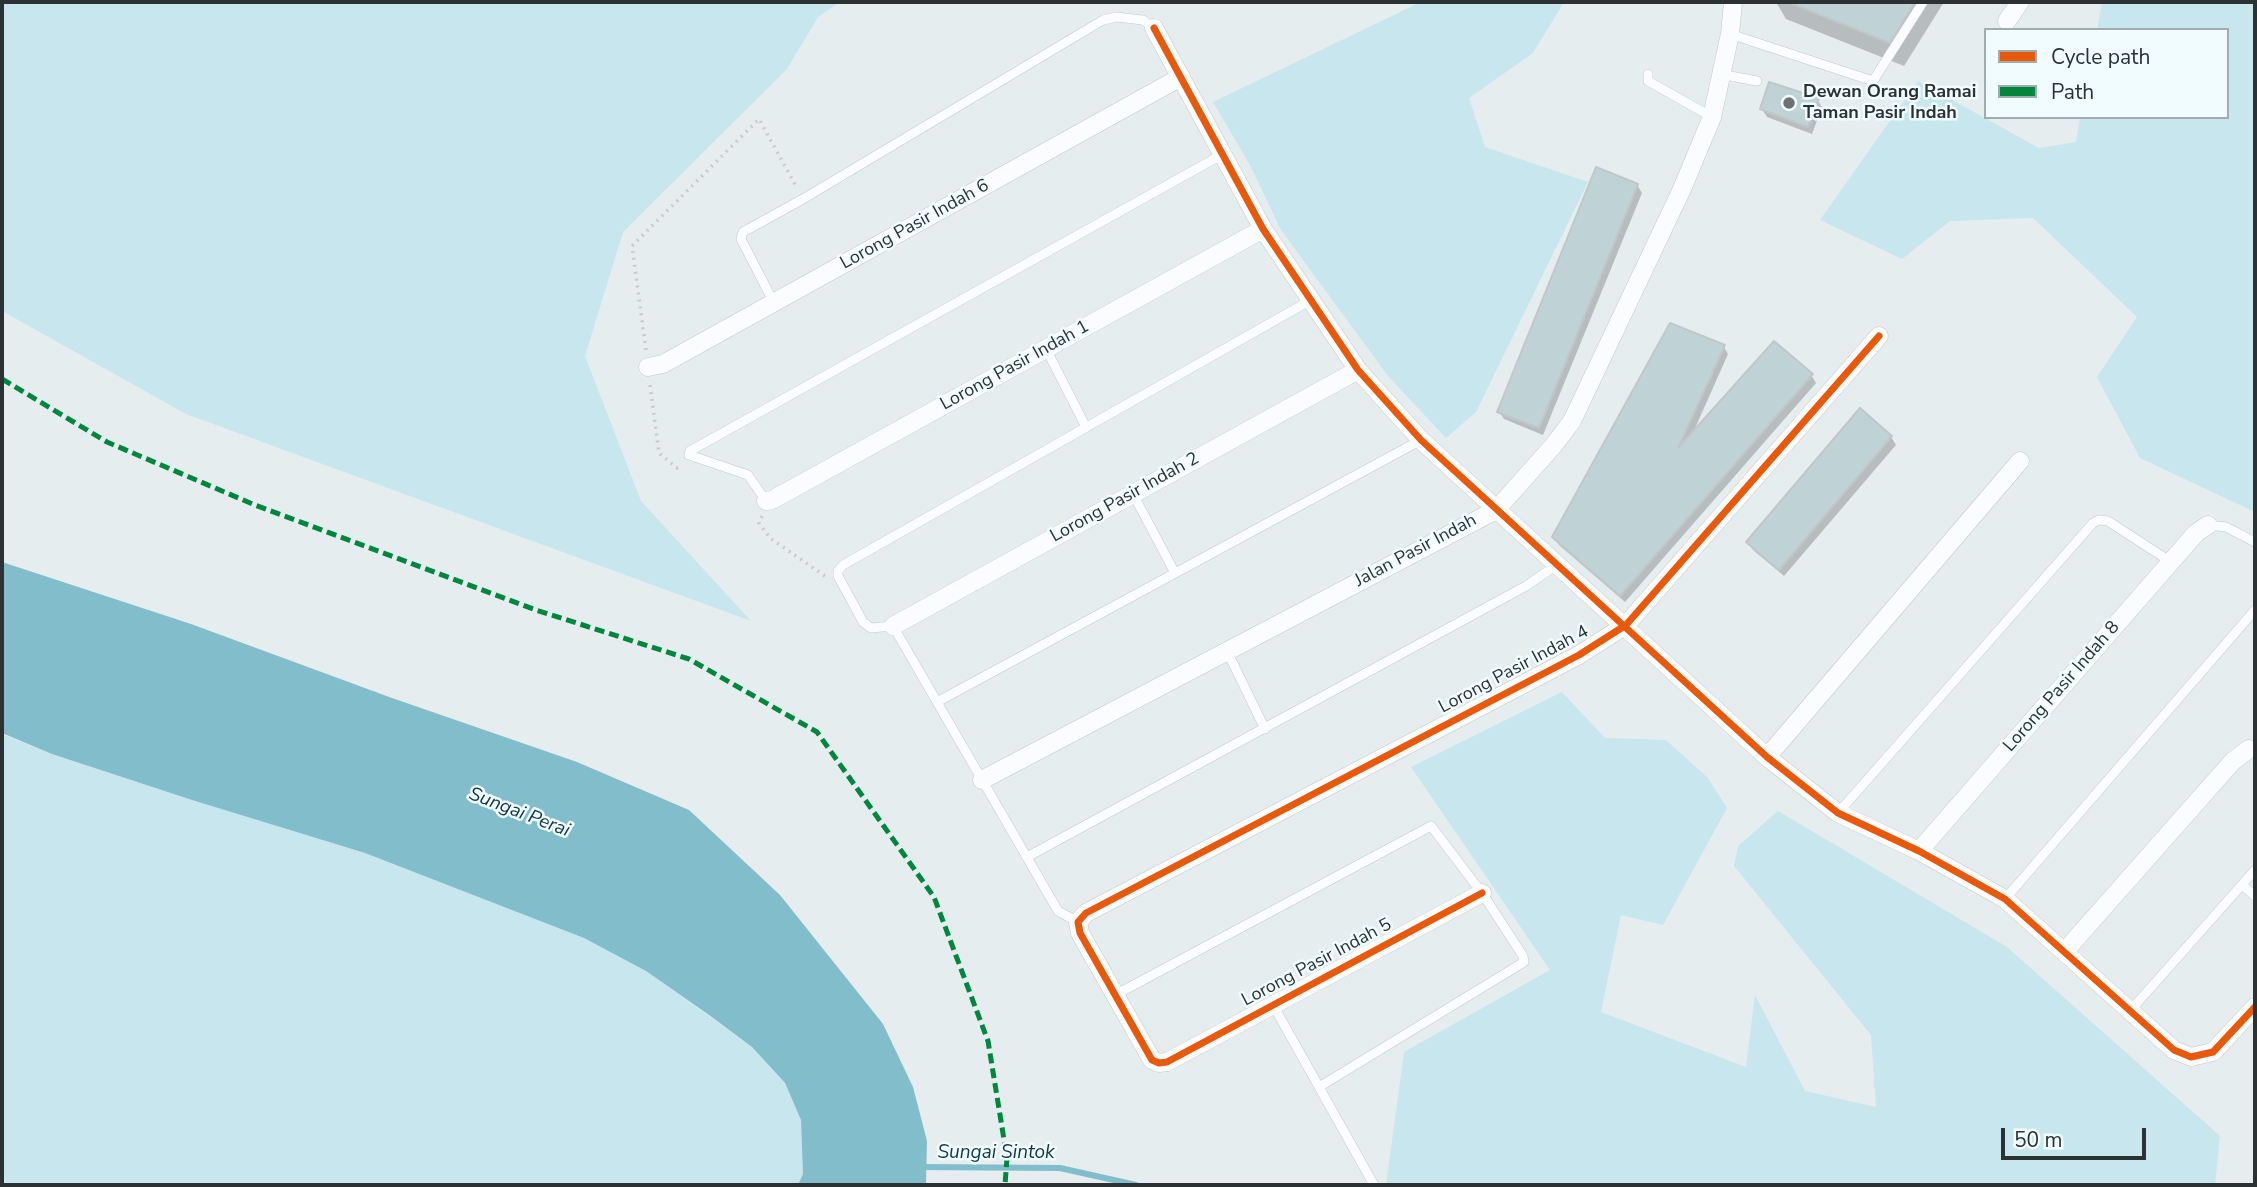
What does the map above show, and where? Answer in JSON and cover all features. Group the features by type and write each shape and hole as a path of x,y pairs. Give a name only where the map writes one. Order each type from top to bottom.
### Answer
{"street":[{"name":"Jalan Pasir Indah","path":"982,780 1496,510 1573,421 1682,189 1712,117 1730,34 1733,2"},
{"path":"2007,21 2020,2"},
{"path":"1154,28 1263,229 1358,370 1421,440 1767,757 1838,813 1919,851 2005,899 2175,1050 2191,1057 2213,1052 2255,1007"},
{"name":"Lorong Pasir Indah 6","path":"648,367 663,364 1181,77"},
{"name":"Lorong Pasir Indah 1","path":"766,501 1263,229"},
{"name":"Lorong Pasir Indah 4","path":"1078,922 1086,913 1579,655 1626,625 1879,336"},
{"name":"Lorong Pasir Indah 2","path":"893,626 1358,370"},
{"path":"1767,757 2020,461"},
{"name":"Lorong Pasir Indah 8","path":"1919,851 2196,533 2208,526"},
{"path":"2065,951 2234,761 2252,750"},
{"name":"Lorong Pasir Indah 5","path":"1115,995 1152,1060 1167,1062 1482,893"},
{"path":"1078,922 1080,933 1115,995"}],"lane":[{"path":"1730,34 1873,81 1923,2"},
{"path":"774,303 741,239 743,232 1102,20 1116,17 1143,20 1154,28"},
{"path":"1648,74 1648,81 1712,117"},
{"path":"1720,74 1757,81"},
{"path":"766,501 748,475 689,455 690,451 1223,154"},
{"path":"1078,922 1058,911 893,626 871,628 863,622 838,576 839,567 1311,300"},
{"path":"1046,349 1086,427"},
{"path":"937,702 1421,440"},
{"path":"1133,494 1175,573"},
{"path":"1838,813 2093,523 2099,520 2108,521 2171,562"},
{"path":"2208,526 2227,527 2255,542"},
{"path":"1027,857 1526,586 1558,564"},
{"path":"2005,899 2255,610"},
{"path":"1227,651 1265,729"},
{"path":"1115,995 1431,826 1482,893 1522,956 1522,964 1319,1087"},
{"path":"2130,1011 2255,870"},
{"path":"2242,885 2255,896"},
{"path":"1273,1005 1374,1185"}],"path":[{"path":"689,455 677,468 659,453 632,246 759,119 803,199"},
{"path":"766,501 759,523 770,538 822,576 838,576"}],"shaded area":[{"path":"2,2 840,2 818,17 787,69 623,232 585,356 641,501 751,621 186,414 2,311"},
{"path":"1421,2 1564,2 1533,53 1469,98 1485,147 1588,182 1476,412 1446,438 1388,376 1281,230 1250,165 1213,102"},
{"path":"2102,2 2255,2 2255,512 2140,458 2097,377 2137,317 2033,218 1950,221 1902,259 1820,220 1918,81 2039,148 2076,142 2080,119 2229,119 2229,28 2097,28"},
{"path":"1562,692 1605,738 1666,740 1708,778 1727,808 1663,925 1621,915 1601,1012 1746,1067 1755,995 1805,1091 1876,1107 1871,1035 1734,866 1738,846 1778,811 2007,947 2220,1136 2215,1185 1386,1185 1404,1052 1550,970 1411,767"},
{"path":"2,734 52,754 192,800 365,853 584,938 646,971 752,1047 785,1084 801,1120 803,1174 798,1185 2,1185"}],"water":[{"name":"Sungai Perai","path":"2,562 191,624 577,762 689,810 780,895 883,1024 913,1087 927,1141 926,1185 798,1185 803,1174 801,1120 785,1083 752,1047 709,1015 646,971 584,938 365,853 52,754 2,733"}],"building":[{"path":"1788,2 1915,2 1890,43"},
{"name":"Dewan Orang Ramai Taman Pasir Indah","path":"1769,82 1819,98 1808,127 1760,109"},
{"path":"1596,167 1638,184 1539,428 1497,412"},
{"path":"1670,323 1725,345 1678,448 1774,341 1813,374 1620,596 1552,537"},
{"path":"1860,408 1892,436 1779,570 1746,542"}],"waterway":[{"name":"Sungai Sintok","path":"919,1167 1060,1168 1136,1185"}],"marked path":[{"path":"2,379 107,442 255,505 536,610 689,659 817,732 934,897 988,1041 1007,1158 1005,1185"}],"cycle path":[{"path":"1154,28 1263,229 1358,370 1421,440 1767,757 1838,813 1919,851 2005,899 2174,1050 2191,1057 2213,1052 2255,1007"},
{"path":"1482,893 1167,1062 1159,1063 1152,1060 1080,933 1078,922 1086,913 1579,655 1626,625 1879,336"}],"place":[{"name":"Dewan Orang Ramai Taman Pasir Indah","path":"1789,103"}]}
